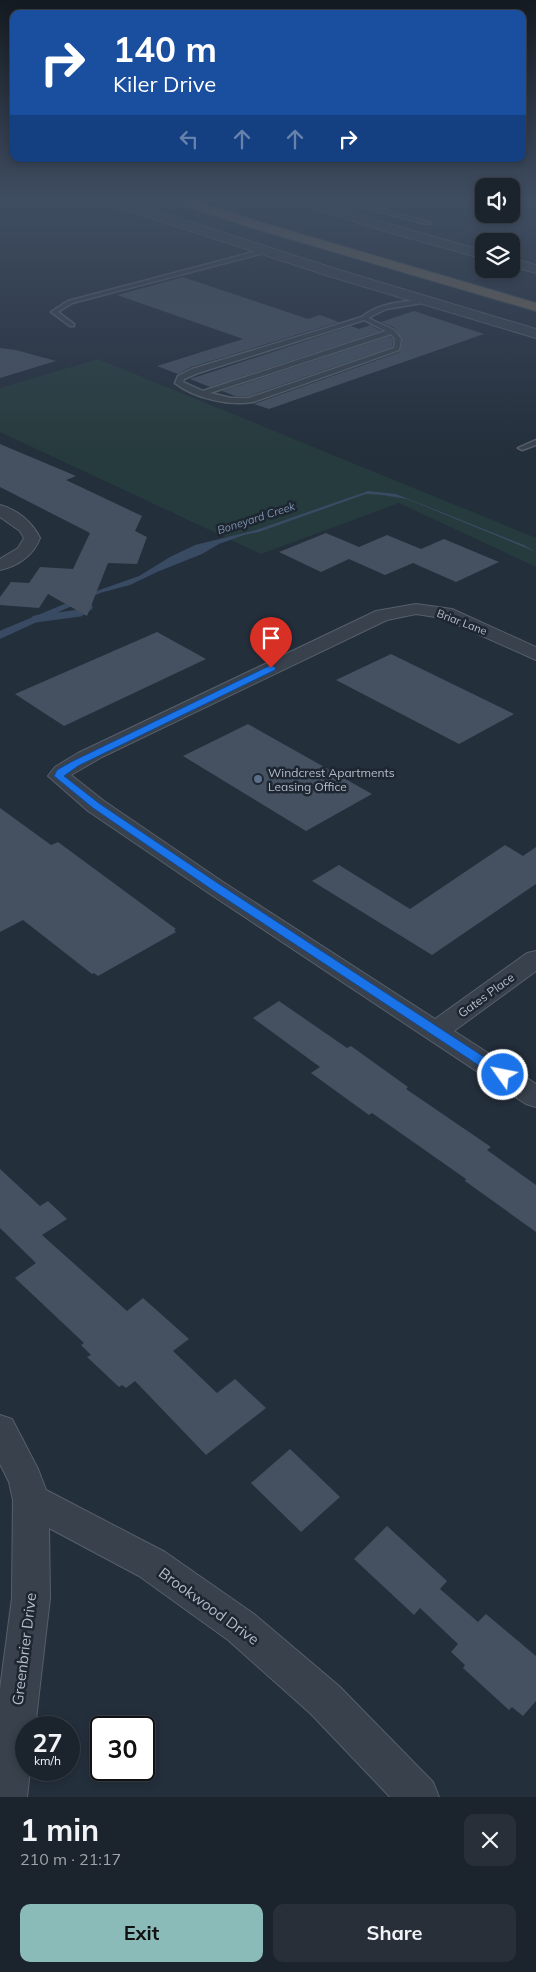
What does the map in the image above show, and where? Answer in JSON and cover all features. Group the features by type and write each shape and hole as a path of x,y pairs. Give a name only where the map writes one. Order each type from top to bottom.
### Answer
{"highway":[{"path":"460,285 536,307"}],"street":[{"path":"374,285 536,334"},
{"path":"0,510 27,528 32,538 30,546 22,554 0,565"},
{"name":"Briar Lane","path":"436,1031 120,822 62,781 59,775 74,764 139,731 382,615 404,610 425,609 450,615 536,654"},
{"name":"Gates Place","path":"436,1031 536,959"},
{"path":"436,1031 536,1097"},
{"path":"0,1430 26,1480 31,1500"},
{"name":"Greenbrier Drive","path":"6,1797 32,1598 31,1500"},
{"name":"Brookwood Drive","path":"31,1500 152,1564 240,1626 325,1700 418,1797"}],"lane":[{"path":"72,325 54,312 70,302 136,285"},
{"path":"364,318 392,331 398,339 397,349 250,400 235,402 222,400 179,383 181,378 195,371 364,318 370,312 380,308 426,301"},
{"path":"204,393 392,331"},
{"path":"522,448 536,442"}],"green space":[{"path":"98,359 536,538 536,567 399,503 261,554 0,432 0,388"}],"water":[{"path":"368,491 396,494 524,545 536,552 407,499 366,494 259,532 219,544 202,554 130,585 100,593 0,639 0,631 4,629 91,593 139,576 170,557 195,545 256,530"}],"building":[{"path":"154,285 206,285 308,319 320,315 339,322 191,367 178,374 157,366 243,339 117,295"},
{"path":"414,311 484,334 269,409 254,404 400,352 402,338 395,328 381,322"},
{"path":"370,325 381,331 210,387 190,379 351,326 359,329"},
{"path":"390,336 393,340 392,347 249,396 235,396 222,391"},
{"path":"0,348 16,350 56,361 0,378"},
{"path":"0,444 76,476 66,480 142,516 135,531 147,537 137,564 108,563 87,616 48,594 39,608 0,605 0,597 11,582 29,583 40,567 73,569 90,533 0,487"},
{"path":"326,533 359,547 387,535 421,549 444,539 499,562 456,582 413,563 385,575 349,559 321,572 279,552"},
{"path":"157,632 206,659 64,726 15,694"},
{"path":"391,654 514,714 459,744 336,680"},
{"path":"248,724 372,794 306,831 183,756"},
{"path":"0,808 51,845 58,842 176,929 174,930 176,932 98,976 94,973 92,974 23,920 0,932"},
{"path":"505,845 523,856 536,847 536,884 432,955 312,881 339,865 410,909"},
{"path":"279,1001 347,1048 351,1046 408,1087 406,1089 491,1147 487,1150 536,1185 536,1232 465,1181 466,1179 372,1113 369,1115 311,1073 320,1067 253,1018"},
{"path":"0,1169 40,1206 48,1201 67,1219 42,1235 127,1311 143,1298 189,1339 173,1351 217,1393 235,1379 266,1408 206,1455 135,1381 126,1388 122,1385 119,1387 87,1357 91,1355 81,1345 84,1343 15,1278 36,1263 0,1228"},
{"path":"290,1449 340,1497 301,1532 251,1483"},
{"path":"387,1526 447,1581 440,1589 478,1622 486,1614 536,1656 536,1701 523,1716 512,1707 509,1710 463,1668 465,1665 451,1652 458,1644 420,1608 414,1615 354,1559"}],"waterway":[{"name":"Boneyard Creek","path":"35,619 80,613 89,607"}],"place":[{"name":"Windcrest Apartments Leasing Office","path":"258,779"}],"route":[{"path":"271,668 74,764 60,772 59,776 62,781 96,806 215,887 503,1075"}]}
